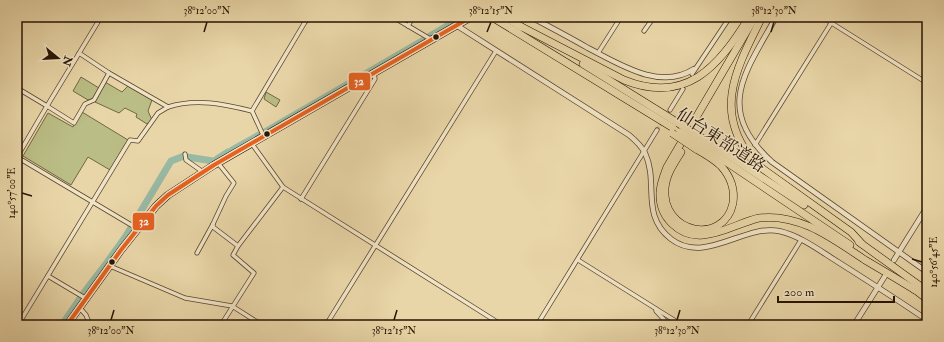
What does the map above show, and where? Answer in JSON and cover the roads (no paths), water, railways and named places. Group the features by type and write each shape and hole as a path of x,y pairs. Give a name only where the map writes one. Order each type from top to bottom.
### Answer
{"highway":[{"name":"仙台東部道路","path":"492,17 862,244 927,291"},
{"name":"仙台東部道路","path":"505,17 675,128"},
{"path":"518,25 618,77 640,85 658,87 684,83 708,70 725,54 749,17"},
{"path":"755,17 667,167 660,193 662,207 667,219 683,232 703,235 759,218 769,217 796,221 837,242 915,290"},
{"path":"699,143 721,167 731,182 734,195 730,212 722,222 713,227 702,230 686,227 672,216 666,201 666,182 674,163 759,17"},
{"path":"762,17 741,60 733,85 730,110 736,135 744,150 756,164 851,232 862,244"},
{"name":"仙台東部道路","path":"699,143 791,204 927,299"}],"main road":[{"path":"67,325 134,227 168,195 218,163 432,40 469,17"}],"street":[{"path":"101,17 17,157 134,227"},
{"path":"252,111 307,19 300,17"},
{"path":"393,17 432,40"},
{"path":"408,26 413,17"},
{"path":"531,17 623,66 648,75 672,76 693,72 702,61 730,17"},
{"path":"598,53 621,17"},
{"path":"644,31 654,17"},
{"path":"776,17 748,66 739,99 741,119 755,145 772,162 900,251 927,272"},
{"path":"822,17 927,83"},
{"path":"755,145 835,17"},
{"path":"456,26 629,135 644,152 649,168 651,196 655,220 660,229 674,241 687,246 708,247 761,231 779,231 801,240 927,320"},
{"path":"326,325 496,51"},
{"path":"79,54 168,107"},
{"path":"17,88 74,123 85,104 94,100 109,72"},
{"path":"301,199 375,79 374,73"},
{"path":"670,110 683,89"},
{"path":"18,325 94,202 130,140 138,141 158,113 168,107 190,103 205,103 252,111"},
{"path":"252,111 264,136"},
{"path":"537,325 657,130"},
{"path":"252,144 283,187 502,325"},
{"path":"185,154 186,160 203,172"},
{"path":"196,253 234,183 218,163"},
{"path":"220,325 254,273 234,255 238,246 283,187"},
{"path":"894,260 927,207"},
{"path":"213,224 213,227 238,246"},
{"path":"748,325 801,240"},
{"path":"578,260 682,325"},
{"path":"109,265 186,298 232,306 262,325"},
{"path":"48,276 85,298"},
{"path":"854,325 885,276"},
{"path":"79,307 86,315 90,325"},
{"path":"656,308 656,311 668,325"}],"waterway":[{"path":"430,36 459,19"},
{"path":"265,132 422,41"},
{"path":"232,150 259,135"},
{"path":"217,159 228,152"},
{"path":"108,261 126,236 171,161 184,156"},
{"path":"187,157 213,161"},
{"path":"83,294 106,264"},
{"path":"62,325 81,297"}],"tunnel":[{"path":"657,130 663,121"}]}
